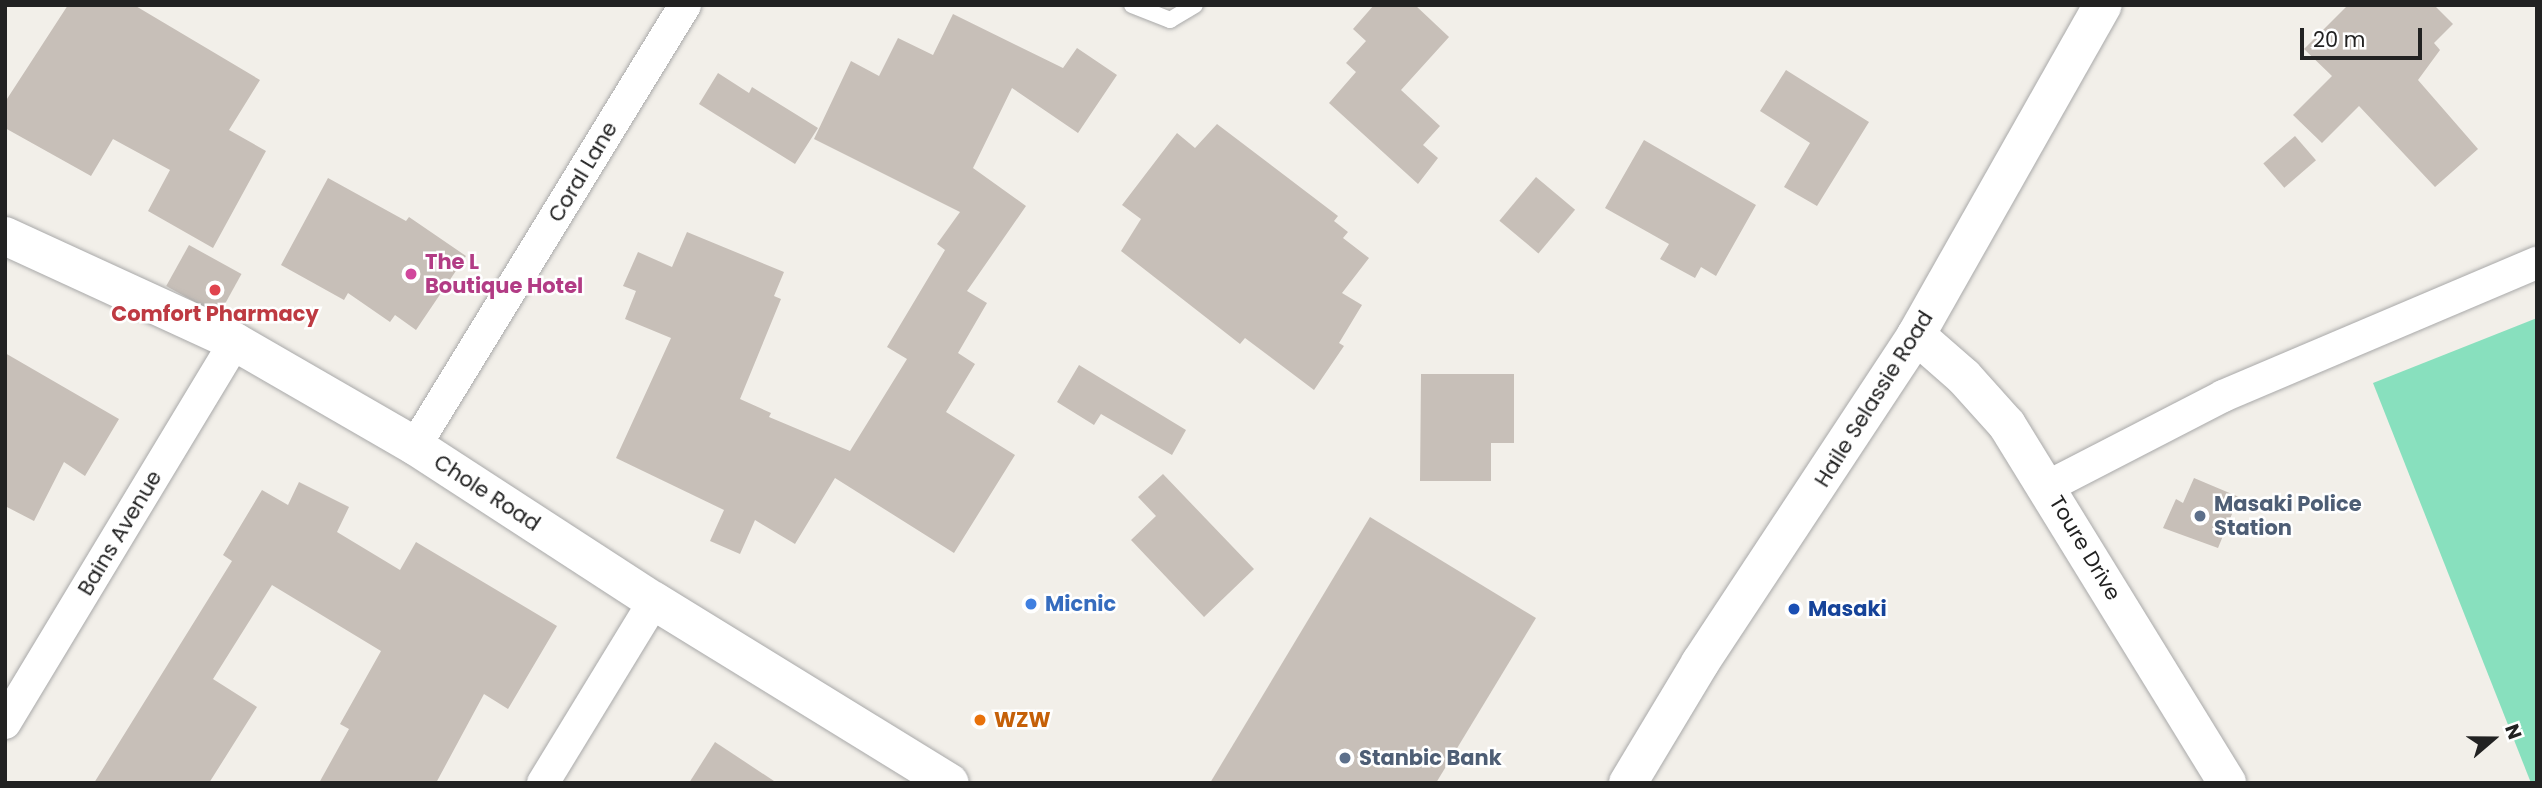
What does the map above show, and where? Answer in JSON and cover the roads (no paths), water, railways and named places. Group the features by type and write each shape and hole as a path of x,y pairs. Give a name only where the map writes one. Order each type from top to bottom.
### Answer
{"street":[{"name":"Coral Lane","path":"415,446 685,5"},
{"name":"Haile Selassie Road","path":"1628,783 1700,663 1916,335 2103,5"},
{"name":"Chole Road","path":"5,236 235,342 415,446 654,601 950,783"},
{"path":"2047,487 2223,396 2537,263"},
{"name":"Toure Drive","path":"1916,335 1964,377 2007,425 2227,783"},
{"name":"Bains Avenue","path":"5,723 235,342"},
{"path":"543,783 654,601"}],"lane":[{"path":"1132,5 1170,20 1195,5"}],"place":[{"name":"The L Boutique Hotel","path":"411,274"},
{"name":"Comfort Pharmacy","path":"215,290"},
{"name":"Masaki Police Station","path":"2200,516"},
{"name":"Micnic","path":"1031,604"},
{"name":"Masaki","path":"1794,609"},
{"name":"WZW","path":"980,720"},
{"name":"Stanbic Bank","path":"1345,758"}]}
